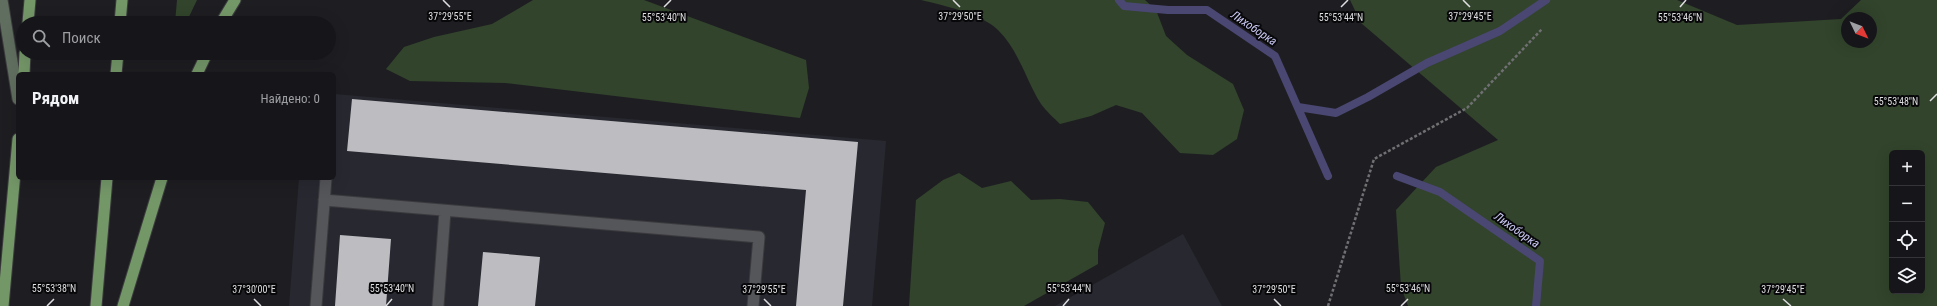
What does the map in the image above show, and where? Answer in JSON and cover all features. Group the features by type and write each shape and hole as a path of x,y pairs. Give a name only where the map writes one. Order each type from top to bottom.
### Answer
{"highway":[{"path":"29,16 30,0"},
{"path":"121,16 122,0"},
{"path":"225,16 235,0"},
{"path":"24,72 25,60"},
{"path":"116,72 117,60"},
{"path":"198,72 204,60"},
{"path":"3,306 16,161"},
{"path":"96,306 107,180"},
{"path":"123,306 161,180"}],"main road":[{"path":"2,0 16,87"}],"lane":[{"path":"316,306 326,180"},
{"path":"324,200 759,237 753,306"},
{"path":"438,306 445,211"}],"path":[{"path":"1328,306 1374,159 1467,108 1542,29"}],"shaded area":[{"path":"336,94 886,141 872,306 289,306 299,180 336,180"},
{"path":"1183,234 1222,306 1055,306"}],"green space":[{"path":"177,0 197,0 189,16 176,16"},
{"path":"533,0 644,0 806,60 809,88 800,118 505,83 410,81 386,69 404,47 434,37 492,24"},
{"path":"921,0 1145,0 1156,10 1166,36 1187,55 1233,84 1244,110 1237,139 1213,155 1180,153 1142,113 1116,105 1091,116 1060,124 1041,104 1017,56 998,30 991,24 972,15 950,7"},
{"path":"1350,0 1677,0 1737,25 1841,19 1841,48 1877,48 1877,12 1848,12 1861,0 1937,0 1937,306 1408,306 1401,287 1396,210 1436,167 1498,140 1361,23"},
{"path":"959,173 982,188 1011,181 1031,200 1060,199 1088,202 1105,223 1098,250 1098,264 1024,306 909,306 916,200 943,180"}],"building":[{"path":"352,99 858,142 843,306 796,306 806,190 347,151"},
{"path":"340,235 391,239 386,306 335,306"},
{"path":"483,252 540,257 535,306 478,306"}],"waterway":[{"name":"Лихоборка","path":"1119,0 1124,6 1168,10 1207,10 1275,56 1328,176"},
{"path":"1298,107 1336,113 1368,97 1427,63 1500,31 1546,0"},
{"name":"Лихоборка","path":"1397,176 1440,192 1540,261 1536,306"}]}
